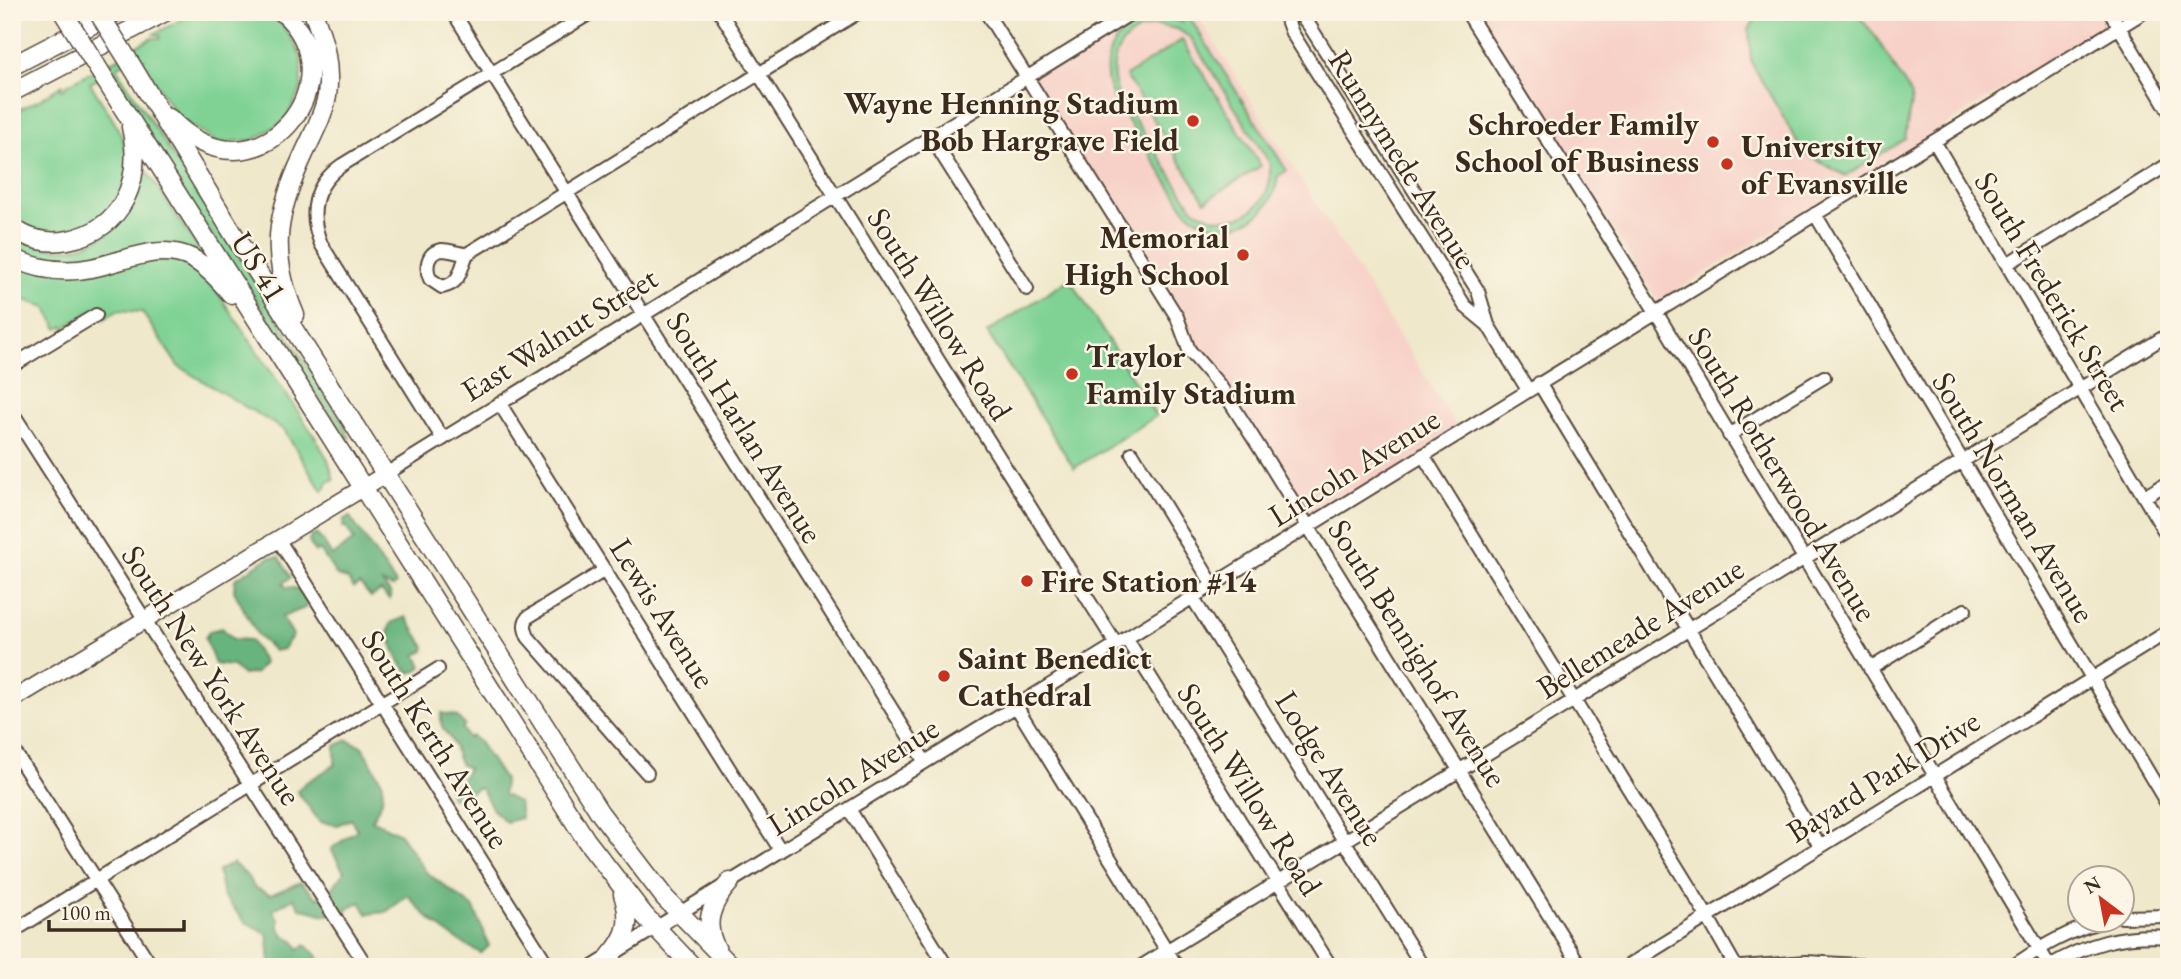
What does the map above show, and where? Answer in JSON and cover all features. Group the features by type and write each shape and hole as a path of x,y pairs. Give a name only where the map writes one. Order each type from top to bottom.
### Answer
{"highway":[{"name":"US 41","path":"62,12 571,817 621,887 693,967"},
{"name":"US 41","path":"98,12 159,114 600,813 678,914 727,961"},
{"path":"12,66 116,12"},
{"path":"12,92 165,12"},
{"path":"130,63 147,92 190,138 223,150 260,145 273,138 292,121 309,82 306,48 295,26 282,12"},
{"path":"313,12 326,52 327,96 285,199 279,232 279,257 285,287 295,313 340,402"},
{"path":"12,103 37,79"},
{"path":"12,227 30,238 65,241 93,232 116,215 128,193 134,166 134,140 125,111"},
{"path":"12,258 59,271 89,269 158,252 176,253 192,258 207,269 267,337"},
{"path":"727,961 714,943 709,929 710,912 721,892 730,883"},
{"path":"610,956 622,941 628,920 621,887"}],"main road":[{"name":"East Walnut Street","path":"12,700 386,474"}],"street":[{"name":"South Harlan Avenue","path":"453,12 925,762"},
{"path":"443,439 321,244 315,228 314,209 319,190 326,178 342,164 592,12"},
{"name":"South Willow Road","path":"720,12 835,196 1331,967"},
{"path":"467,254 859,12"},
{"name":"South Bennighof Avenue","path":"986,12 1177,317 1189,350 1220,386 1581,967"},
{"name":"East Walnut Street","path":"386,474 1133,12"},
{"name":"Runnymede Avenue","path":"1284,12 1292,33 1465,306 1488,325 1534,387 1689,629 1820,846"},
{"name":"Runnymede Avenue","path":"1298,12 1309,24 1478,291 1488,325"},
{"name":"South Rotherwood Avenue","path":"1467,12 1656,312 2049,966"},
{"path":"2110,12 2169,111"},
{"name":"Lincoln Avenue","path":"592,967 2144,12"},
{"path":"931,137 1027,289"},
{"name":"South Frederick Street","path":"1934,141 2169,539"},
{"path":"2007,264 2169,164"},
{"name":"South Norman Avenue","path":"1815,214 2167,801"},
{"path":"12,366 96,315"},
{"name":"Bellemeade Avenue","path":"1140,967 2169,334"},
{"path":"1729,435 1824,377"},
{"name":"Lewis Avenue","path":"500,404 781,851"},
{"name":"South New York Avenue","path":"12,412 367,967"},
{"path":"1132,453 1213,584"},
{"path":"1423,455 1736,967"},
{"path":"2144,497 2169,482"},
{"name":"South Kerth Avenue","path":"278,539 549,967"},
{"path":"605,570 527,617 524,624 528,637 647,773"},
{"name":"Lodge Avenue","path":"1192,597 1423,967"},
{"path":"1870,669 1965,610"},
{"name":"Bayard Park Drive","path":"1626,967 2169,631"},
{"path":"12,932 438,669"},
{"path":"1016,706 1177,967"},
{"path":"12,748 152,967"},
{"path":"849,809 947,967"},
{"path":"2136,915 2169,916"},
{"path":"2012,967 2066,934"},
{"path":"2049,966 2076,951 2115,939 2169,937"},
{"path":"1742,967 1806,962 1892,967"}],"shaded area":[{"name":"Memorial High School","path":"1133,12 1195,12 1460,432 1309,526 1026,78"},
{"name":"University of Evansville","path":"1479,12 2099,12 2107,25 1658,302"}],"green space":[{"path":"196,12 268,12 279,20 296,45 301,59 301,90 285,120 254,140 218,143 177,116 137,55 116,68 341,420 350,438 348,439 108,74 90,83 116,124 126,150 126,180 113,206 90,225 57,234 32,231 12,217 12,113 64,84 60,89 63,90 68,84 152,38 160,38 160,35 154,34"},
{"path":"1186,12 1287,171 1278,176 1274,192 1266,206 1244,223 1215,226 1200,221 1186,211 1114,99 1108,81 1107,64 1111,49 1131,26 1146,20 1182,22 1179,17","holes":["1154,25 1177,29 1191,38 1269,162 1270,179 1266,193 1258,205 1235,218 1221,219 1192,207 1118,94 1115,60 1124,42 1142,29"]},
{"path":"1761,12 1855,12 1874,34 1912,96 1905,139 1846,176 1804,153 1751,62 1749,30"},
{"name":"Wayne Henning Stadium Bob Hargrave Field","path":"1182,40 1261,166 1205,201 1126,76"},
{"path":"143,166 203,255 182,247 99,261 58,263 12,249 12,235 55,249 72,248 97,239 119,222 134,201"},
{"path":"179,261 207,277 328,460 334,480 328,481 326,488 322,491 284,430 178,366 142,312 118,310 104,319 97,308 58,329 46,307 12,296 12,265"},
{"name":"Traylor Family Stadium","path":"1070,279 1156,416 1074,468 987,332"},
{"path":"350,517 396,584 393,587 382,583 391,594 389,599 381,591 371,597 360,584 353,588 348,579 337,576 320,550 315,552 309,542 310,537 316,534 332,556 354,540 346,527 343,527 344,519"},
{"path":"270,557 279,557 291,577 283,583 286,587 300,589 308,599 307,607 282,617 293,635 283,649 274,651 258,636 234,591 235,579"},
{"path":"406,617 425,647 424,651 416,655 422,666 410,673 399,660 388,634 391,623"},
{"path":"222,628 233,639 250,640 264,663 256,673 243,675 233,666 215,664 205,638 210,631"},
{"path":"441,713 456,716 465,725 462,728 468,738 472,736 479,742 504,780 503,794 519,803 521,818 506,822 493,810 482,789 478,788 459,799 450,797 449,788 461,780 468,768 459,762 451,739 443,728"},
{"path":"347,740 362,746 383,784 382,801 372,820 400,834 426,872 474,908 489,946 481,953 441,928 423,913 408,895 386,912 367,914 360,902 346,913 325,915 300,908 294,898 273,910 279,921 279,928 299,949 305,945 316,954 323,967 270,967 268,935 245,922 223,896 218,871 233,863 254,887 270,895 301,882 317,898 331,890 344,872 331,849 357,830 351,819 337,825 320,822 297,791 335,765 335,746"}],"place":[{"name":"Wayne Henning Stadium Bob Hargrave Field","path":"1193,121"},
{"name":"Schroeder Family School of Business","path":"1713,142"},
{"name":"University of Evansville","path":"1727,164"},
{"name":"Memorial High School","path":"1243,255"},
{"name":"Traylor Family Stadium","path":"1072,374"},
{"name":"Fire Station #14","path":"1027,581"},
{"name":"Saint Benedict Cathedral","path":"944,676"}]}
